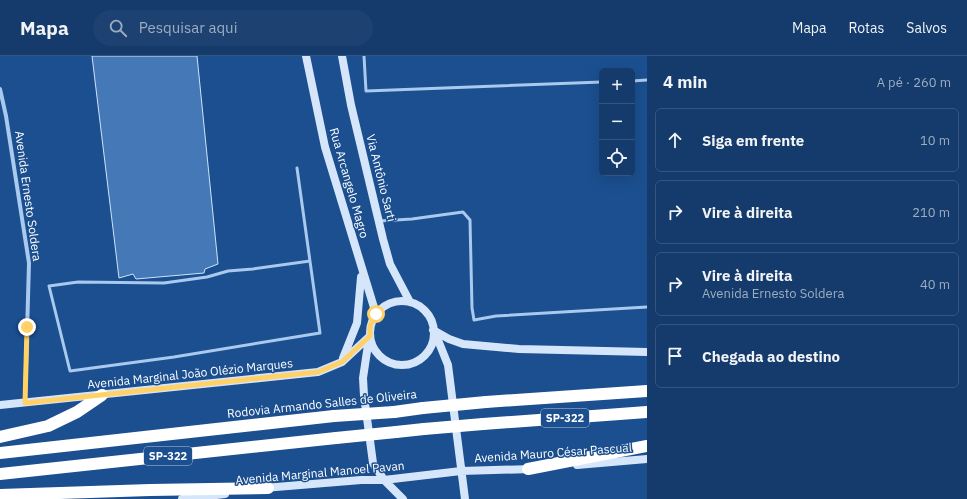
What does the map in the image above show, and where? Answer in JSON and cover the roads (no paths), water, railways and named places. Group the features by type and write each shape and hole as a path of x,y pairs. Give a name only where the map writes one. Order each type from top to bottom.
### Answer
{"highway":[{"name":"Rodovia Armando Salles de Oliveira","path":"0,453 334,416 486,402 647,391"},
{"path":"0,437 48,426 77,412 102,395"},
{"name":"SP-322","path":"0,474 336,438 483,424 647,412"},
{"path":"528,469 647,446"},
{"path":"0,495 268,488"}],"main road":[{"name":"Rua Arcangelo Magro","path":"306,56 325,147 376,314"},
{"name":"Via Antônio Sarti","path":"342,56 351,105 390,264 410,302"},
{"path":"342,362 357,323 362,272"},
{"path":"370,336 372,346 377,354 385,360 394,364 414,362 426,353 433,340 431,320 426,312 419,306 410,302 393,302 386,305 376,314 370,326 370,336 363,378 373,463 384,480 403,499"},
{"path":"433,330 449,339 463,344 519,349 647,352"},
{"path":"433,330 448,365 465,499"},
{"name":"Avenida Marginal João Olézio Marques","path":"0,405 318,372 342,362 370,336"},
{"name":"Avenida Mauro César Pascual","path":"461,471 528,469 647,458"},
{"name":"Avenida Marginal Manoel Pavan","path":"182,499 268,488 361,480 384,480 461,471"}],"street":[{"name":"Avenida Ernesto Soldera","path":"0,89 6,116 29,263 25,403"}],"lane":[{"path":"364,56 366,91 599,82"},
{"path":"635,81 647,80"},
{"path":"297,168 310,261 320,333 174,357 70,371 49,286 78,282 164,283 207,277 228,271 253,270 310,261"},
{"path":"379,221 412,219 463,212 470,220 472,308 474,320 496,316 647,307"}]}
